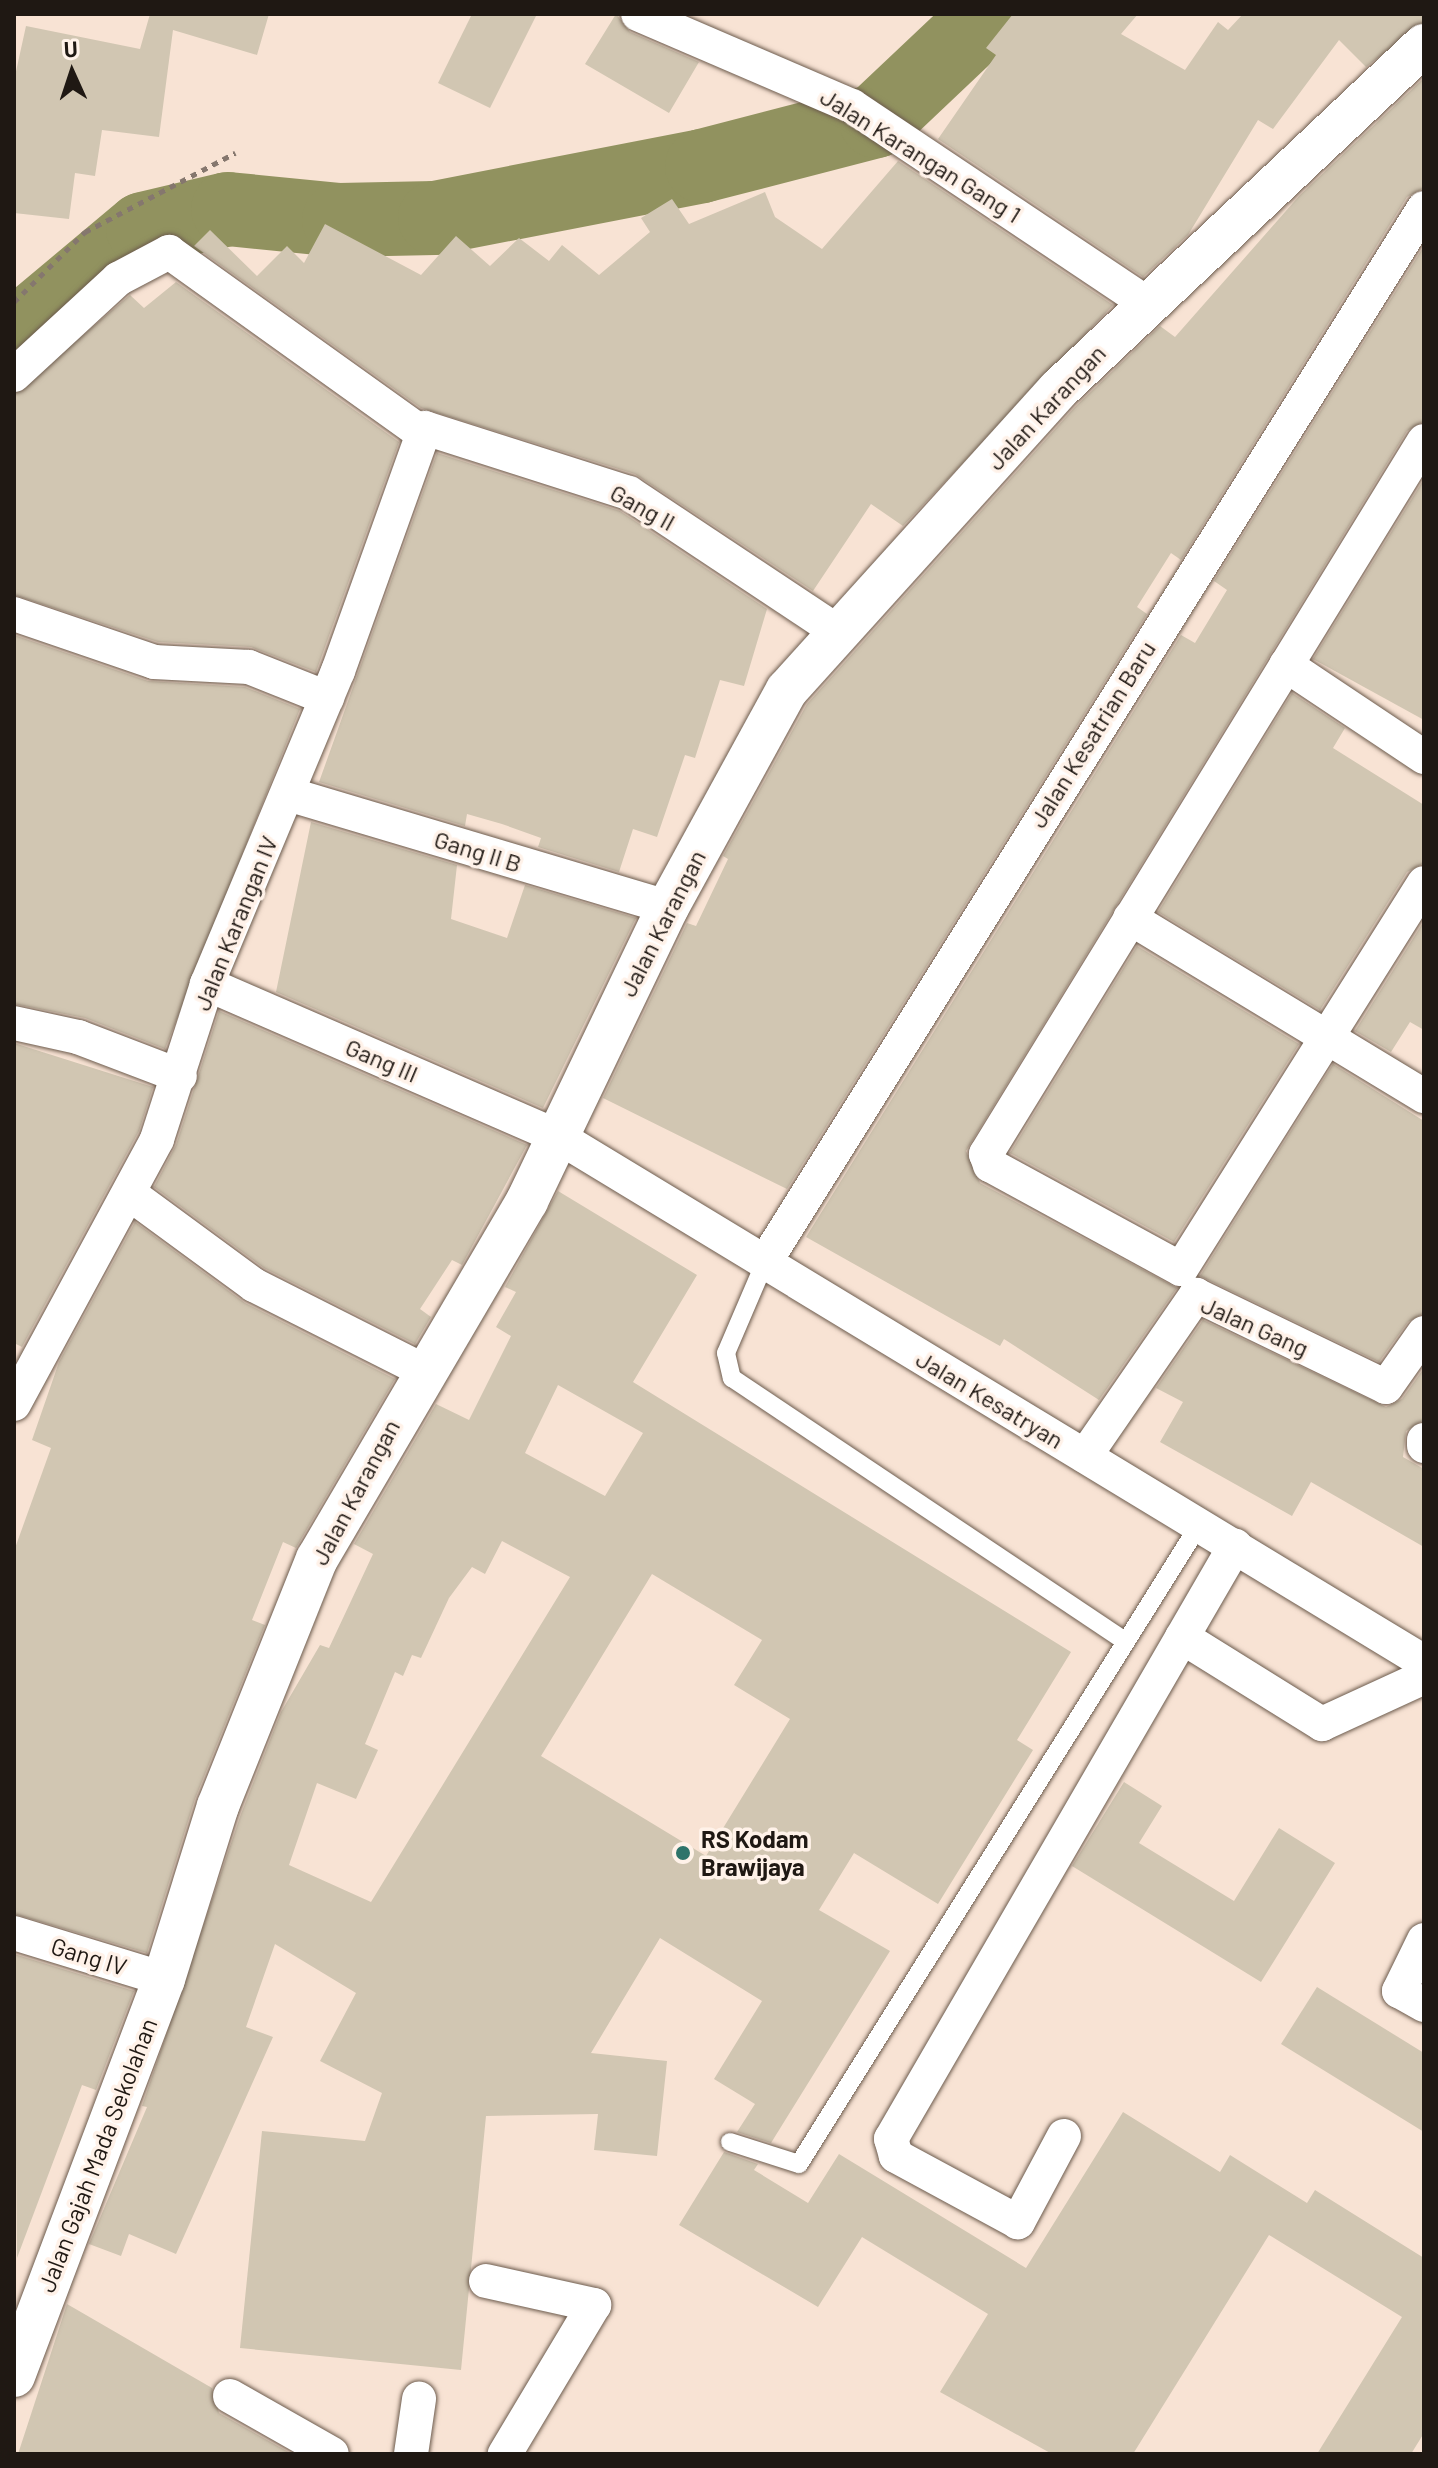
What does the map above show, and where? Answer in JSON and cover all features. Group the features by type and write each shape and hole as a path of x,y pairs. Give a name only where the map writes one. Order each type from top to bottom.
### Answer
{"street":[{"name":"Jalan Karangan Gang 1","path":"638,14 852,106 1146,303"},
{"name":"Jalan Karangan","path":"164,1979 218,1806 317,1559 422,1370 527,1201 668,907 787,690 1146,303 1424,45"},
{"name":"Jalan Kesatrian Baru","path":"765,1262 1424,208"},
{"name":"Gang II","path":"14,375 118,279 169,252 423,430 629,493 840,633"},
{"name":"Jalan Karangan IV","path":"14,1404 22,1364 130,1194 180,1076 207,984 327,698 423,430"},
{"path":"1424,441 986,1154 990,1165 1181,1269 1424,883"},
{"path":"14,614 154,662 249,667 327,698"},
{"path":"1286,665 1424,757"},
{"name":"Gang II B","path":"288,794 668,907"},
{"path":"1130,918 1424,1096"},
{"name":"Gang III","path":"207,984 557,1136"},
{"path":"14,1023 78,1037 180,1076"},
{"name":"Jalan Kesatryan","path":"557,1136 1424,1662"},
{"path":"130,1194 254,1285 422,1370"},
{"name":"Jalan Gang","path":"1085,1456 1196,1295 1386,1387 1424,1333"},
{"path":"1064,2136 1018,2222 896,2156 891,2139 1235,1546"},
{"path":"1182,1637 1322,1724 1424,1677"},
{"name":"Gang IV","path":"14,1933 164,1979"},
{"path":"1424,1940 1399,1991 1424,2005"},
{"name":"Jalan Gajah Mada Sekolahan","path":"14,2376 164,1979"},
{"path":"486,2281 594,2305 505,2454"},
{"path":"230,2396 332,2454"},
{"path":"411,2454 419,2399"}],"lane":[{"path":"765,1262 726,1353 732,1378 1124,1640"},
{"path":"730,2142 799,2164 1124,1640 1199,1525"}],"path":[{"path":"14,302 85,232 235,153"}],"building":[{"path":"150,14 269,14 257,55 173,30 159,137 102,130 95,176 75,173 69,219 14,213 15,76 26,26 140,49"},
{"path":"472,14 537,14 490,108 438,83"},
{"path":"616,14 630,32 699,62 669,113 585,64"},
{"path":"1013,14 1138,14 1121,34 1185,70 1218,22 1228,30 1243,14 1424,14 1424,22 1366,67 1339,40 1273,129 1258,120 1188,235 1143,277 938,139 996,55 986,48"},
{"path":"1424,78 1424,188 1407,197 1181,560 1171,553 1137,607 1147,614 787,1189 603,1098 687,923 696,926 728,859 723,856 807,704 1075,407 1160,326 1175,337 1300,195"},
{"path":"898,161 1113,305 903,526 871,504 813,591 635,474 421,408 194,246 210,230 257,276 287,246 304,263 325,224 421,275 456,236 490,266 519,238 549,261 562,245 599,275 650,232 641,218 672,199 689,224 765,192 775,217 822,249"},
{"path":"1424,246 1424,421 1407,431 966,1151 980,1183 1177,1288 1099,1400 1004,1339 1000,1346 806,1237 1181,635 1195,643 1227,590 1214,581"},
{"path":"176,282 399,442 316,672 251,647 158,642 14,595 14,394 130,295 144,308"},
{"path":"437,453 620,511 767,609 744,686 720,680 695,758 685,755 657,837 633,829 619,872 538,847 541,838 502,824 467,814 465,826 319,782"},
{"path":"1424,479 1424,720 1313,659"},
{"path":"14,635 148,681 245,687 300,709 165,1049 85,1018 14,1004"},
{"path":"1292,693 1345,728 1333,748 1424,805 1424,863 1407,872 1320,1010 1158,912"},
{"path":"311,822 457,865 451,919 507,938 525,885 636,918 543,1108 276,992"},
{"path":"1424,921 1424,1030 1410,1022 1391,1052 1355,1031"},
{"path":"1137,946 1299,1044 1174,1242 1010,1153"},
{"path":"219,1011 527,1145 462,1265 452,1260 420,1309 431,1317 415,1344 264,1268 154,1187 176,1145"},
{"path":"14,1043 153,1087 139,1131 22,1347 14,1343"},
{"path":"1333,1064 1424,1121 1424,1313 1408,1322 1379,1362 1200,1276"},
{"name":"RS Kodam Brawijaya","path":"558,1191 697,1275 633,1382 1071,1652 1017,1740 1033,1750 938,1904 854,1853 819,1910 890,1951 771,2143 737,2132 755,2104 714,2079 762,2001 660,1938 591,2053 667,2061 657,2156 594,2150 598,2114 486,2116 461,2370 240,2348 262,2131 365,2141 382,2093 320,2061 356,1993 275,1944 246,2027 273,2037 176,2254 129,2234 121,2256 89,2244 147,2107 142,2106 241,1814 281,1712 320,1645 329,1648 373,1554 354,1544 436,1404 469,1420 511,1336 496,1327 516,1292 505,1287","holes":["558,1385 643,1433 605,1496 525,1453","502,1541 570,1577 371,1902 289,1865 317,1783 356,1799 378,1750 365,1744 395,1672 403,1676 412,1655 421,1658 449,1598 472,1567 485,1574","652,1574 762,1640 734,1685 790,1719 706,1856 541,1756"]},
{"path":"135,1222 245,1303 395,1379 296,1548 283,1542 252,1620 265,1625 195,1799 147,1953 14,1914 14,1551 51,1448 32,1440 59,1362"},
{"path":"1203,1320 1386,1407 1402,1399 1424,1368 1424,1420 1406,1431 1403,1457 1424,1469 1424,1547 1311,1482 1292,1516 1160,1442 1183,1402 1156,1388"},
{"path":"1124,1782 1162,1806 1139,1843 1234,1901 1279,1828 1335,1863 1261,1982 1072,1866"},
{"path":"14,1954 134,1991 96,2090 82,2085 17,2258"},
{"path":"1317,1987 1424,2053 1424,2132 1281,2044"},
{"path":"1123,2112 1220,2172 1230,2155 1307,2203 1315,2190 1424,2258 1424,2433 1411,2454 1317,2454 1402,2317 1269,2235 1133,2454 1052,2454 940,2392 988,2314 862,2237 818,2307 679,2225 724,2152 758,2164 754,2170 808,2203 839,2154 1026,2268"},
{"path":"67,2304 212,2388 219,2413 292,2454 18,2454"}],"waterway":[{"path":"14,337 143,229 228,209 339,220 435,218 702,166 876,121 989,14"}],"place":[{"name":"RS Kodam Brawijaya","path":"683,1853"}]}
